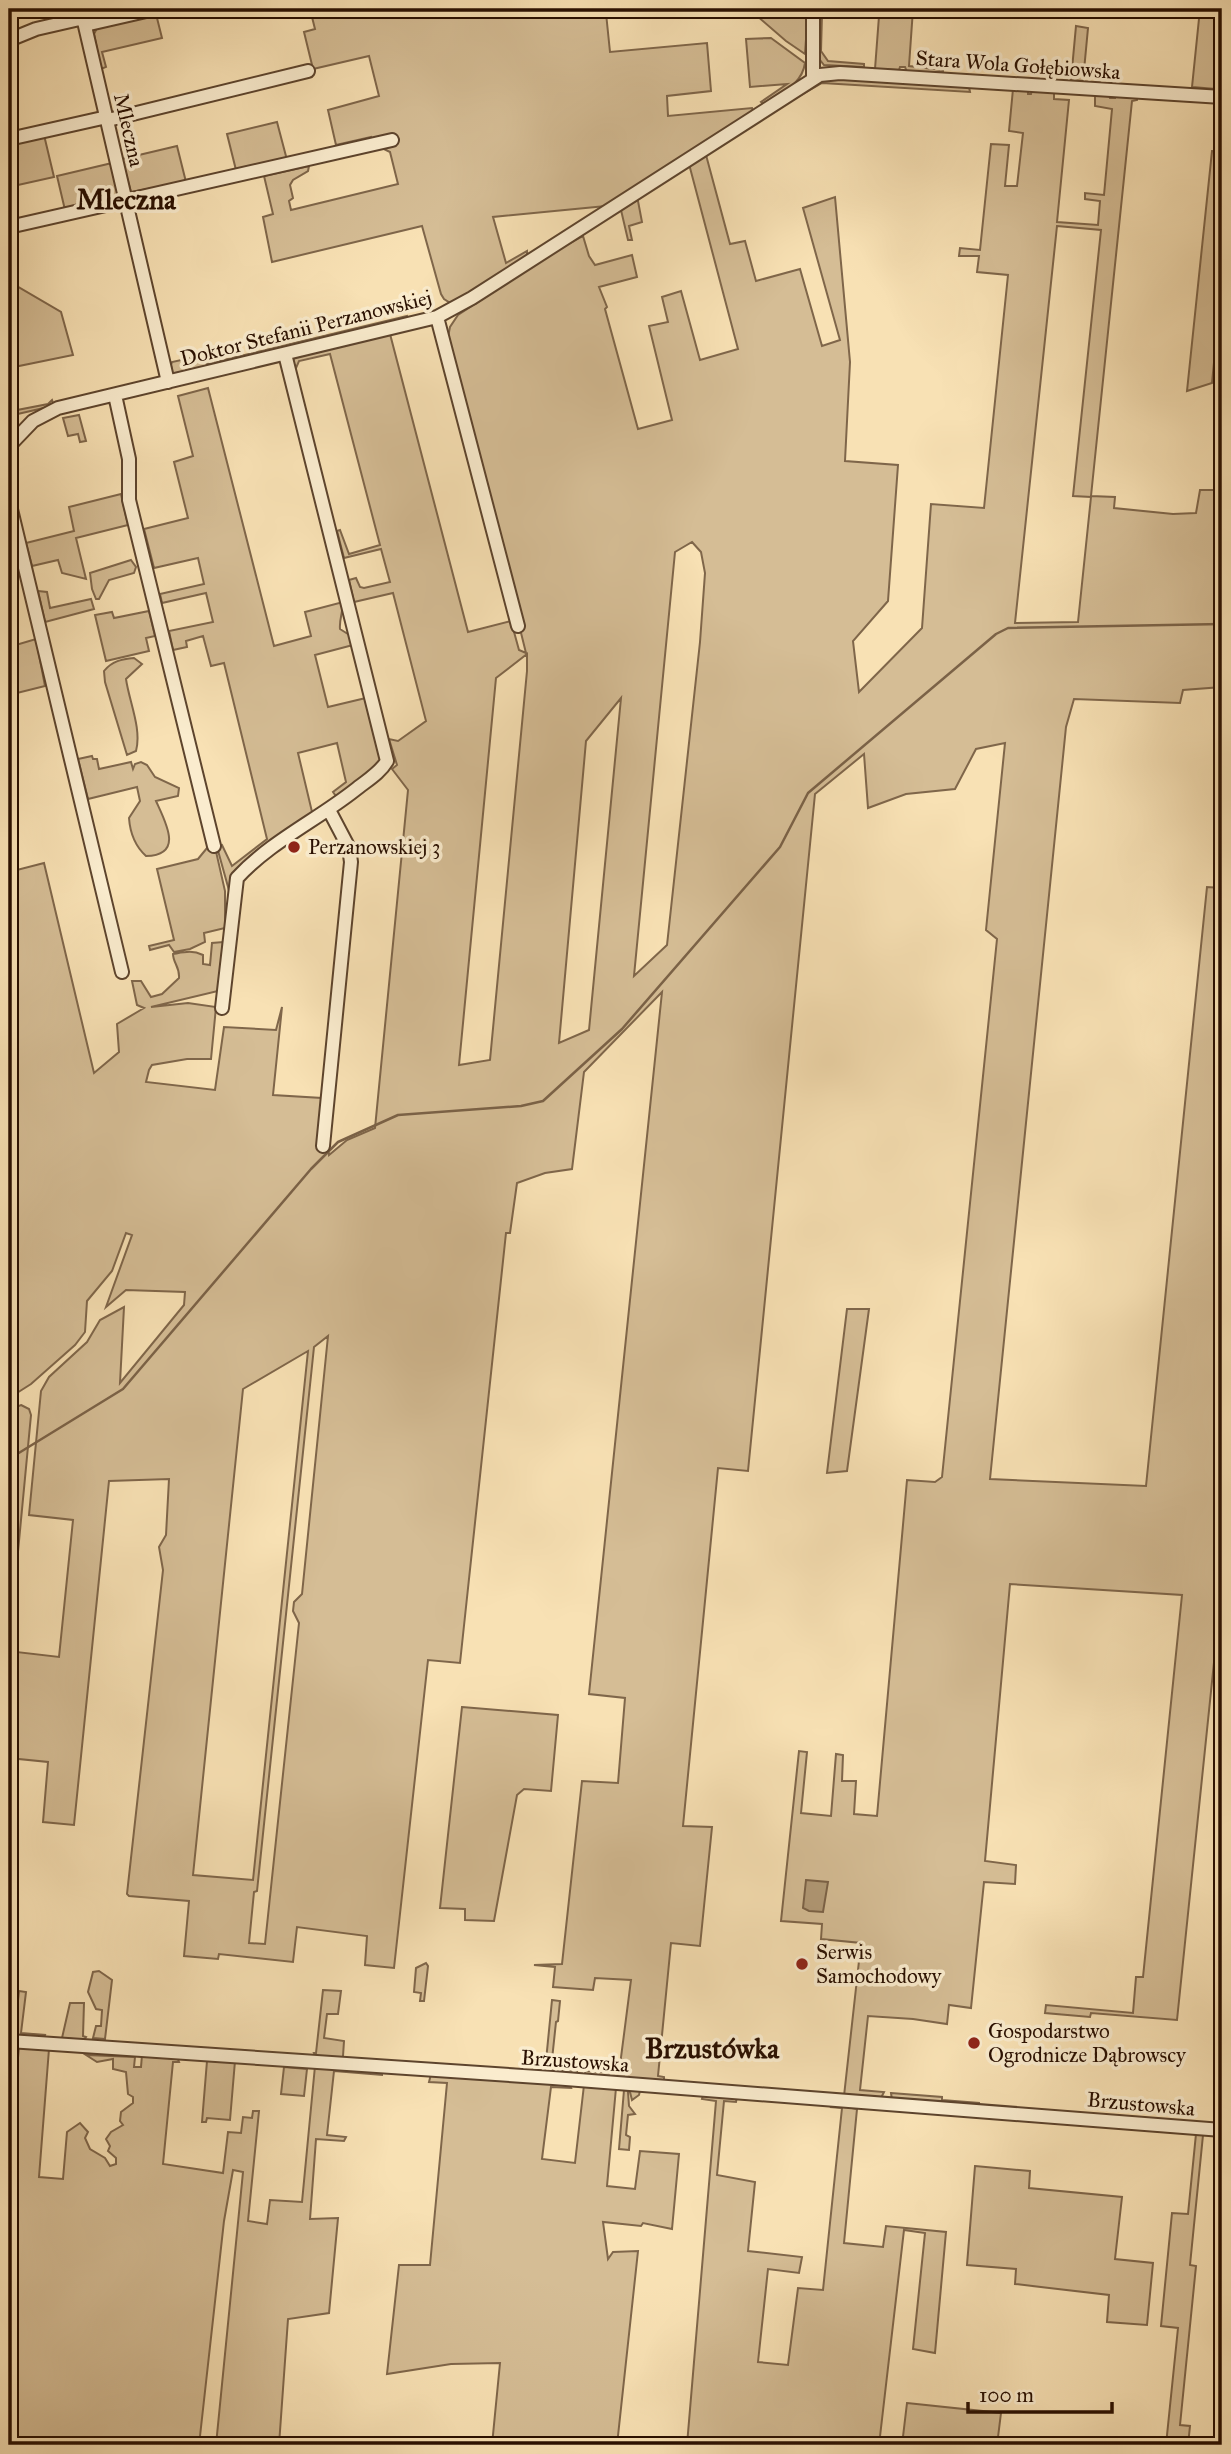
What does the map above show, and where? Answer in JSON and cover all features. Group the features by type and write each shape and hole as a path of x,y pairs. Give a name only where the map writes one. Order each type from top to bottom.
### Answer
{"street":[{"path":"9,40 36,29 83,17 155,9"},
{"path":"813,9 813,78"},
{"name":"Mleczna","path":"83,17 168,382"},
{"path":"9,139 308,71"},
{"name":"Stara Wola Gołębiowska","path":"813,78 826,73 840,73 1222,97"},
{"name":"Doktor Stefanii Perzanowskiej","path":"9,446 33,421 49,411 437,317 472,298 813,78"},
{"path":"9,227 392,140"},
{"path":"437,317 518,626"},
{"path":"222,1008 237,878 251,863 329,810 380,770 387,761 285,354"},
{"path":"115,396 128,454 129,500 214,846"},
{"path":"9,501 122,972"},
{"path":"323,1146 351,862 349,848 329,810"},
{"name":"Brzustowska","path":"9,2041 540,2077 1222,2130"}],"shaded area":[{"path":"310,9 647,9 606,13 610,52 707,43 711,91 667,96 668,116 752,108 753,112 606,206 493,217 506,263 527,251 527,257 452,304 441,294 422,226 272,262 263,217 273,214 264,176 309,166 308,171 293,180 290,185 293,198 289,201 291,210 398,184 390,152 382,148 340,158 373,149 371,137 336,145 328,110 379,96 369,56 313,69 304,32 315,29"},
{"path":"749,9 808,9 805,54 786,41"},
{"path":"817,9 913,9 909,66 943,72 907,72 905,67 900,67 899,70 875,69 879,16 822,14 821,51 828,61 864,64 864,67 824,65 816,55"},
{"path":"1200,9 1222,9 1216,89 1192,87"},
{"path":"156,14 162,38 102,52 106,67 101,69 94,34 97,28"},
{"path":"1076,26 1088,28 1083,81 1071,80"},
{"path":"771,38 805,63 795,83 764,105 761,102 787,84 750,87 746,39"},
{"path":"829,77 969,87 970,92 822,83 801,95"},
{"path":"1013,89 1028,90 1028,94 1031,94 1032,90 1054,91 1054,99 1069,100 1057,222 1098,225 1100,201 1085,199 1085,193 1104,195 1112,109 1095,106 1095,95 1109,94 1110,98 1115,98 1115,94 1137,96 1137,100 1132,101 1091,496 1115,497 1114,508 1173,514 1196,513 1200,490 1222,490 1222,687 1183,690 1180,703 1074,699 1066,727 990,1479 1146,1486 1207,887 1222,888 1222,1585 1177,2020 1091,2013 1090,2017 1045,2013 1046,2005 1133,2013 1136,1977 1143,1977 1182,1595 1010,1584 985,1861 1016,1865 1015,1884 984,1882 971,2008 949,2005 947,2024 868,2016 860,2090 884,2092 881,2098 844,2096 861,1943 821,1939 822,1924 781,1921 799,1751 807,1752 801,1813 831,1816 836,1754 843,1755 842,1781 856,1781 854,1814 877,1816 907,1480 935,1482 942,1477 997,939 986,930 1005,743 976,749 955,789 906,794 868,808 864,754 815,794 748,1471 718,1468 683,1826 712,1827 700,1946 671,1943 658,2076 664,2077 664,2082 584,2076 585,2071 619,2073 631,1980 595,1978 593,1990 553,1987 555,1967 534,1965 562,1964 582,1781 618,1783 625,1698 589,1694 662,992 584,1072 572,1169 545,1173 517,1183 510,1233 506,1233 460,1663 428,1660 394,1968 365,1965 367,1936 297,1927 293,1962 219,1954 218,1959 184,1956 189,1901 127,1894 163,1570 159,1547 166,1535 169,1479 109,1481 74,1825 43,1822 48,1762 9,1758 9,1726 17,1652 59,1657 73,1520 29,1515 41,1391 49,1377 87,1342 100,1320 124,1307 120,1383 184,1305 185,1292 126,1290 106,1307 132,1235 126,1233 112,1271 87,1301 85,1332 75,1345 31,1384 9,1398 9,872 44,863 94,1073 119,1052 117,1024 144,1008 137,1005 132,981 141,981 151,997 162,994 179,978 173,954 199,953 203,955 203,964 210,965 212,943 223,942 218,991 151,1007 188,1003 216,1007 211,1059 187,1059 152,1065 146,1082 215,1090 224,1027 276,1030 282,1007 273,1095 322,1098 329,1155 347,1140 375,1128 408,790 392,769 397,765 389,739 398,741 426,721 393,593 354,602 349,580 356,578 360,587 364,588 390,582 381,549 344,558 337,531 340,530 349,554 380,545 330,354 299,361 296,368 292,361 295,357 390,334 468,632 511,621 519,650 526,653 448,337 450,327 458,315 583,236 589,256 595,265 632,255 637,277 599,287 607,307 605,309 638,429 672,420 649,326 668,322 662,297 681,291 700,360 738,349 689,164 718,147 706,155 730,244 745,241 756,281 800,269 822,346 840,340 803,208 835,197 850,362 845,461 898,465 888,601 853,641 859,692 922,628 931,504 984,508 1008,275 977,272 979,256 959,256 960,248 980,250 991,144 1009,145 1005,186 1017,186 1023,133 1009,131","holes":["1057,226 1101,230 1073,496 1091,497 1078,622 1015,623","692,542 701,552 705,573 667,945 634,976 675,552","527,654 490,1060 459,1065 496,678","621,698 589,1030 559,1043 586,741","328,1336 302,1594 294,1602 293,1611 299,1623 265,1944 249,1943 254,1892 257,1891 314,1347","308,1351 253,1880 193,1875 243,1389"]},
{"path":"277,122 287,160 236,170 227,134"},
{"path":"44,135 54,177 9,187 9,142"},
{"path":"177,146 186,182 131,192 122,159"},
{"path":"1212,151 1222,152 1222,280 1212,383 1187,391"},
{"path":"112,163 119,196 65,210 57,176"},
{"path":"636,201 642,222 629,226 632,240 628,240 621,210"},
{"path":"9,279 61,312 73,355 14,367 9,346"},
{"path":"407,316 408,321 173,377 172,362 204,355 207,364"},
{"path":"9,369 17,410 48,404 52,400 53,403 48,407 9,416"},
{"path":"208,388 274,646 311,636 305,612 343,602 340,629 351,636 353,645 315,655 328,707 370,697 382,761 338,799 333,792 346,782 337,743 298,753 313,816 264,849 230,894 217,847 222,845 232,866 267,839 224,663 211,666 203,636 186,641 187,647 173,650 169,631 213,622 206,593 162,603 160,594 204,584 198,558 154,568 144,529 188,518 174,462 193,456 178,396"},
{"path":"79,415 86,441 80,442 78,434 68,436 63,418"},
{"path":"121,494 128,525 76,538 86,579 62,573 58,560 32,566 26,543 74,531 69,507"},
{"path":"131,560 136,567 134,573 109,580 99,599 96,599 90,573"},
{"path":"38,591 47,592 50,608 91,599 94,609 45,622"},
{"path":"149,611 155,636 146,638 149,651 106,661 95,615 112,612 114,618"},
{"path":"36,639 45,686 9,695 9,647"},
{"path":"134,658 142,664 126,679 136,724 137,742 136,751 127,755 104,671 118,661"},
{"path":"92,756 97,759 99,769 131,762 133,769 135,764 141,762 147,765 155,777 179,788 178,796 156,801 169,836 165,850 146,856 134,838 129,818 140,801 137,787 88,799 78,759"},
{"path":"215,847 225,891 225,928 204,933 205,942 190,949 174,952 169,945 150,950 149,946 174,940 157,869 198,859 207,848"},
{"path":"847,1309 869,1309 847,1471 827,1473"},
{"path":"21,1405 29,1409 31,1415 9,1646 9,1410"},
{"path":"462,1707 558,1715 551,1791 524,1789 517,1795 494,1921 465,1920 465,1909 440,1908"},
{"path":"806,1880 828,1882 823,1912 803,1908"},
{"path":"426,1963 428,1966 424,2001 420,2001 421,1993 414,1992 416,1968"},
{"path":"99,1971 112,1980 105,2039 93,2038 96,2026 101,2026 102,2010 96,2009 88,1992 93,1972"},
{"path":"323,1990 341,1991 338,2014 327,2014 324,2038 344,2041 343,2056 340,2059 316,2057 314,2053"},
{"path":"19,1991 26,1992 21,2033 45,2035 44,2038 14,2037"},
{"path":"552,2000 560,2001 551,2069 577,2071 577,2075 500,2070 545,2071"},
{"path":"70,2003 84,2003 84,2040 62,2038"},
{"path":"19,2047 49,2049 39,2177 63,2179 67,2132 80,2123 88,2132 85,2138 90,2149 105,2158 110,2166 116,2164 116,2158 108,2151 110,2146 106,2139 111,2132 123,2125 120,2121 121,2112 133,2103 133,2097 128,2094 126,2072 113,2069 113,2059 97,2062 86,2055 135,2057 134,2067 141,2067 142,2055 177,2057 179,2062 173,2062 163,2164 223,2173 228,2132 241,2133 243,2117 252,2118 253,2111 259,2111 248,2221 267,2224 270,2200 302,2202 315,2066 382,2071 382,2075 334,2071 327,2135 346,2137 344,2141 316,2139 310,2219 338,2218 329,2313 288,2319 279,2445 216,2445 243,2172 233,2170 224,2221 199,2445 11,2445 16,2434 9,2433 9,2153"},
{"path":"207,2061 235,2061 230,2120 207,2118 206,2122 202,2122"},
{"path":"284,2067 307,2069 304,2096 281,2094"},
{"path":"431,2074 569,2084 571,2088 551,2087 542,2159 575,2163 584,2085 616,2088 607,2186 635,2189 640,2151 679,2154 672,2229 643,2223 641,2226 603,2222 608,2259 613,2252 638,2251 617,2445 492,2445 500,2363 451,2364 387,2374 399,2265 430,2265 447,2083 429,2082"},
{"path":"624,2090 640,2091 632,2100 628,2092 629,2106 635,2114 628,2115 626,2135 630,2137 629,2150 619,2149"},
{"path":"891,2093 942,2097 942,2100 979,2103 979,2106 892,2100"},
{"path":"703,2095 737,2097 736,2102 724,2101 717,2175 755,2182 748,2251 802,2257 799,2273 768,2269 758,2362 788,2365 798,2288 823,2290 842,2108 831,2107 832,2104 857,2109 844,2243 883,2247 886,2226 946,2232 935,2353 913,2349 925,2233 904,2230 879,2445 687,2445 716,2101 702,2099"},
{"path":"1196,2134 1203,2135 1190,2265 1196,2266 1180,2425 1190,2426 1188,2445 1166,2445 1178,2328 1161,2326 1172,2213 1188,2214"},
{"path":"975,2166 1030,2171 1029,2188 1122,2197 1115,2259 1153,2263 1147,2325 1107,2322 1109,2295 1015,2284 1016,2269 967,2265"},
{"path":"907,2403 1001,2413 997,2445 902,2445"}],"waterway":[{"path":"9,1459 123,1389 311,1169 338,1142 398,1115 521,1106 543,1101 622,1029 780,847 808,793 996,634 1008,628 1222,624"}],"place":[{"name":"Perzanowskiej 3","path":"294,847"},
{"name":"Serwis Samochodowy","path":"802,1964"},
{"name":"Gospodarstwo Ogrodnicze Dąbrowscy","path":"974,2043"}],"district":[{"name":"Mleczna","path":"126,199"},
{"name":"Brzustówka","path":"712,2048"}]}
